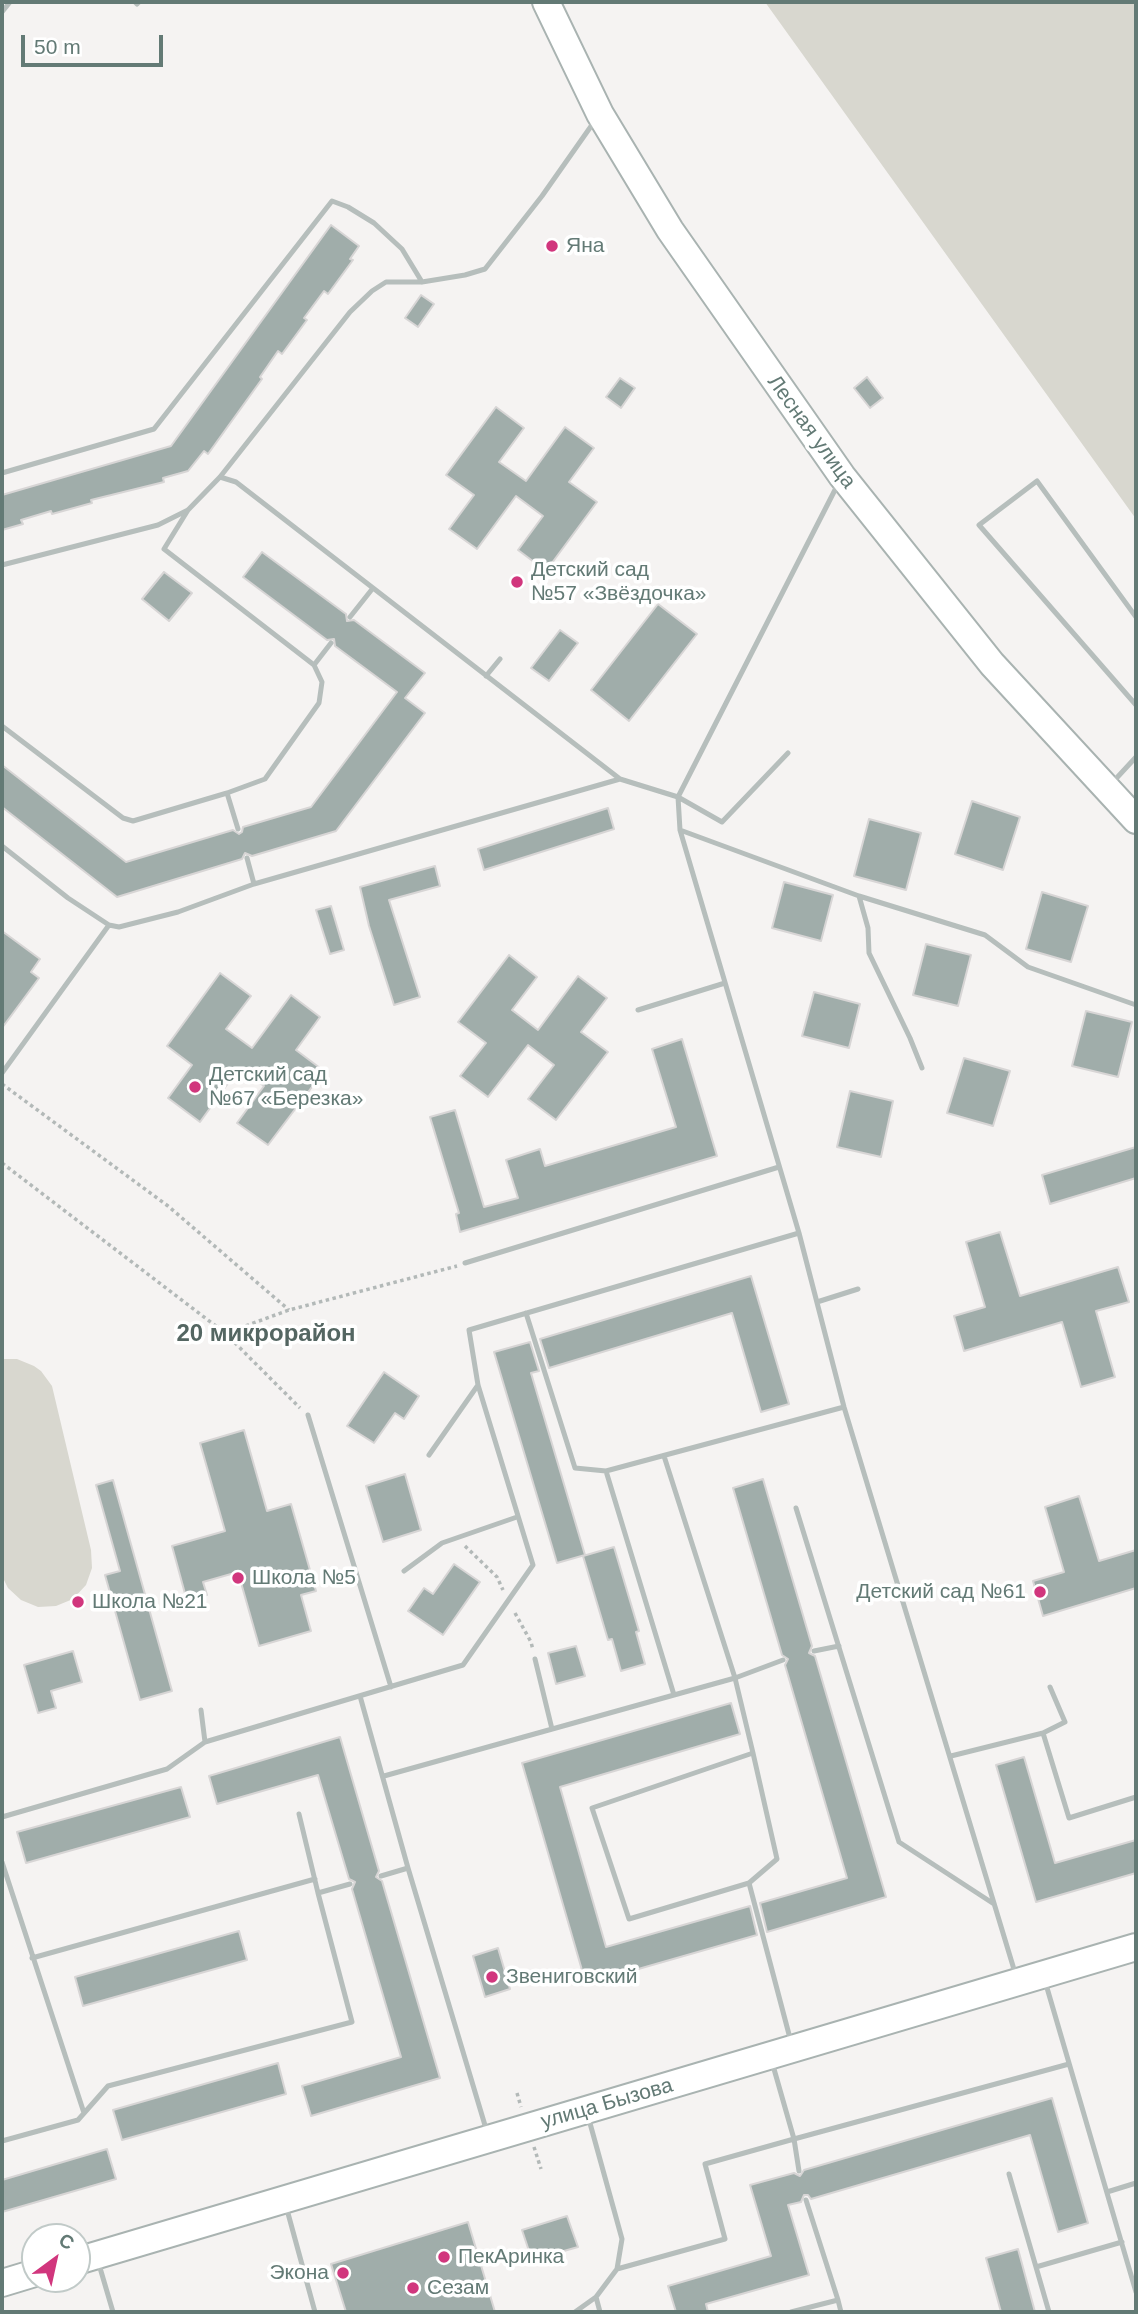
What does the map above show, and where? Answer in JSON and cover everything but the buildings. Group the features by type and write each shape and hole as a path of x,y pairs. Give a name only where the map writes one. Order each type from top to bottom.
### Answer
{"street":[{"name":"Лесная улица","path":"546,2 600,114 670,230 842,476 992,664 1136,820"},
{"name":"улица Бызова","path":"91,2257 1136,1947"},
{"path":"2,2283 21,2277"}],"lane":[{"path":"2,12 10,2"},
{"path":"2,726 123,818 133,821 265,779 319,702 322,682 314,665 164,549 188,510 220,477 358,305 386,282 422,282 485,269 542,197 600,114"},
{"path":"2,473 155,429 332,201 348,206 374,223 402,249 422,282"},
{"path":"842,476 678,797 680,830 799,1233 844,1407 1018,1982"},
{"path":"220,477 236,482 621,779 678,797 722,821 788,753"},
{"path":"1136,617 1037,481 979,525 1136,705"},
{"path":"2,565 158,525 188,510"},
{"path":"350,617 373,588"},
{"path":"314,665 331,643"},
{"path":"486,676 500,659"},
{"path":"1107,789 1136,757"},
{"path":"2,846 68,898 109,925 119,927 178,912 254,884 621,779"},
{"path":"227,793 238,829"},
{"path":"680,830 859,896 985,935 1028,967 1136,1005"},
{"path":"247,858 254,884"},
{"path":"859,896 868,928 869,953 922,1068"},
{"path":"2,1073 109,925"},
{"path":"638,1010 725,983"},
{"path":"466,1263 779,1167"},
{"path":"2,1817 167,1769 205,1742 463,1665 533,1565 478,1385 469,1330 799,1233"},
{"path":"817,1302 858,1289"},
{"path":"526,1313 575,1468 606,1471 844,1407"},
{"path":"429,1455 478,1385"},
{"path":"307,1415 391,1687"},
{"path":"664,1456 735,1678 753,1753 777,1859 749,1883 629,1919 592,1808 753,1753"},
{"path":"606,1471 674,1695"},
{"path":"796,1508 899,1842 995,1905"},
{"path":"404,1571 442,1543 517,1517"},
{"path":"814,1651 839,1646"},
{"path":"535,1658 552,1729"},
{"path":"384,1776 735,1678 783,1660"},
{"path":"951,1756 1043,1733 1065,1722 1049,1687"},
{"path":"360,1696 489,2139"},
{"path":"201,1710 205,1742"},
{"path":"1043,1733 1069,1818 1136,1797"},
{"path":"2,2141 78,2120 107,2085 352,2022 299,1814"},
{"path":"2,1862 84,2113"},
{"path":"381,1876 408,1868"},
{"path":"32,1958 315,1879"},
{"path":"749,1883 782,2052 799,2171"},
{"path":"318,1893 350,1884"},
{"path":"1044,1975 1136,2292"},
{"path":"617,2269 725,2239 705,2164 1069,2064"},
{"path":"575,2312 596,2297 617,2269 622,2239 587,2110"},
{"path":"1009,2174 1049,2312"},
{"path":"1107,2192 1136,2183"},
{"path":"284,2200 315,2312"},
{"path":"806,2200 841,2312"},
{"path":"1036,2267 1122,2242"},
{"path":"91,2266 113,2312"},
{"path":"596,2297 600,2312"},
{"path":"791,2312 838,2300"}],"path":[{"path":"2,1084 168,1206 289,1310"},
{"path":"2,1163 225,1333 307,1415"},
{"path":"225,1333 289,1310 466,1263"}],"shaded area":[{"path":"765,2 1136,2 1136,519"},
{"path":"2,1359 17,1359 34,1366 52,1386 91,1550 92,1568 86,1585 73,1599 56,1606 38,1607 21,1600 8,1588 2,1576"}],"place":[{"name":"Яна","path":"552,246"},
{"name":"Детский сад №57 «Звёздочка»","path":"517,582"},
{"name":"Детский сад №67 «Березка»","path":"195,1087"},
{"name":"Школа №5","path":"238,1578"},
{"name":"Детский сад №61","path":"1040,1592"},
{"name":"Школа №21","path":"78,1602"},
{"name":"Звениговский","path":"492,1977"},
{"name":"ПекАринка","path":"444,2257"},
{"name":"Экона","path":"343,2273"},
{"name":"Сезам","path":"413,2288"}],"district":[{"name":"20 микрорайон","path":"266,1334"}]}
